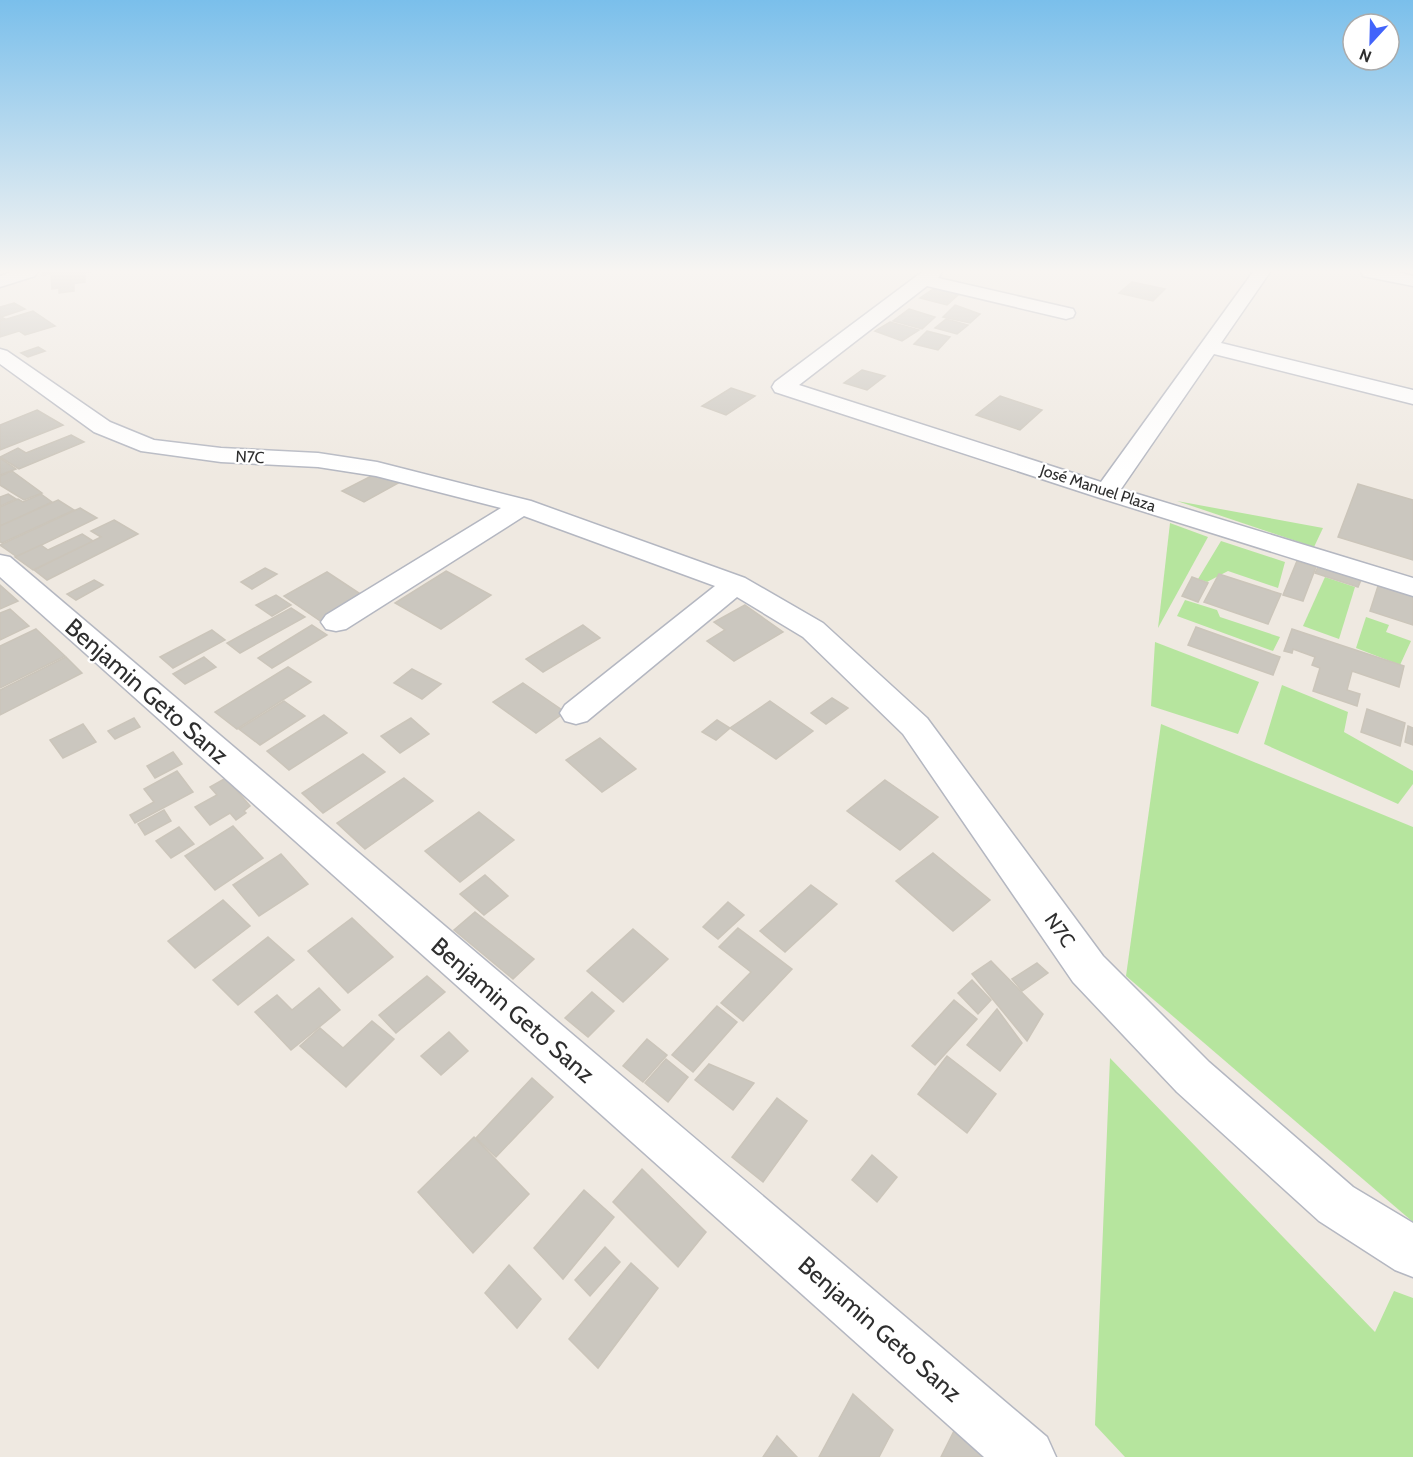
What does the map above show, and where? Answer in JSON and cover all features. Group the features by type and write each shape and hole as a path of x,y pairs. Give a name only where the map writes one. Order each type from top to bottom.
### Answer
{"street":[{"name":"José Manuel Plaza","path":"845,340 783,387 1106,492 1413,587"},
{"path":"1106,492 1217,340"},
{"path":"1212,347 1413,396"},
{"name":"N7C","path":"0,355 102,427 149,446 221,455 318,460 377,469 522,506 735,584 813,630 915,726 1088,969 1193,1077 1336,1204 1413,1252"},
{"path":"336,622 522,506"},
{"name":"Benjamin Geto Sanz","path":"0,563 1026,1457"},
{"path":"576,712 735,584"}],"green space":[{"path":"1177,501 1323,528 1314,547"},
{"path":"1170,523 1208,537 1158,628"},
{"path":"1221,541 1285,562 1278,588 1228,571 1207,582 1198,579"},
{"path":"1325,577 1355,587 1339,639 1303,626"},
{"path":"1185,600 1217,610 1220,617 1280,637 1273,651 1177,616"},
{"path":"1366,617 1389,625 1386,632 1411,641 1400,665 1356,648"},
{"path":"1155,642 1259,682 1238,734 1151,706"},
{"path":"1282,685 1348,712 1344,732 1413,771 1413,784 1398,804 1264,744"},
{"path":"1161,724 1413,827 1413,1222 1126,976"},
{"path":"1110,1058 1375,1332 1394,1291 1413,1298 1413,1457 1125,1457 1095,1425"}],"building":[{"path":"918,340 947,340 938,350 914,344"},
{"path":"38,347 45,351 28,357 21,353"},
{"path":"862,370 885,376 867,390 844,383"},
{"path":"731,388 755,396 726,415 702,406"},
{"path":"1000,396 1042,410 1020,430 976,415"},
{"path":"37,410 63,425 0,450 0,425"},
{"path":"71,435 84,442 19,469 0,457 18,448 26,453"},
{"path":"0,458 16,469 0,475"},
{"path":"12,471 42,493 24,500 0,485 0,476"},
{"path":"379,472 400,482 364,502 342,491"},
{"path":"1358,484 1413,500 1413,560 1338,537"},
{"path":"8,494 16,499 0,506 0,497"},
{"path":"41,494 52,502 0,526 0,507 18,499 23,502"},
{"path":"58,500 74,510 0,542 0,526"},
{"path":"80,508 97,518 17,557 0,545"},
{"path":"114,520 138,534 47,580 34,570 101,537 91,531"},
{"path":"82,534 93,541 33,570 15,557 41,545 48,550"},
{"path":"1297,561 1316,567 1303,601 1283,595"},
{"path":"1318,567 1361,580 1358,587 1315,573"},
{"path":"265,568 277,574 252,589 241,582"},
{"path":"446,571 491,595 441,629 395,603"},
{"path":"327,572 365,597 322,622 284,596"},
{"path":"1219,574 1281,594 1268,624 1204,602"},
{"path":"1192,577 1208,583 1198,602 1182,596"},
{"path":"94,580 103,585 76,600 67,594"},
{"path":"1379,583 1413,594 1413,625 1370,611"},
{"path":"0,585 18,601 0,609"},
{"path":"276,595 291,605 272,616 256,605"},
{"path":"745,605 783,632 734,661 707,641 725,630 714,622"},
{"path":"291,608 305,617 240,653 227,643"},
{"path":"10,609 29,626 0,640 0,613"},
{"path":"312,625 327,635 272,668 258,658"},
{"path":"583,625 600,638 543,672 526,659"},
{"path":"1196,627 1280,657 1273,675 1188,645"},
{"path":"36,629 65,656 0,688 0,646"},
{"path":"1292,629 1404,666 1399,687 1352,671 1347,690 1360,694 1357,706 1313,691 1320,668 1312,665 1315,657 1293,649 1292,653 1284,651"},
{"path":"212,630 225,640 173,668 160,657"},
{"path":"66,657 82,673 0,715 0,690"},
{"path":"204,657 216,667 185,684 173,674"},
{"path":"288,667 311,682 237,729 215,712"},
{"path":"412,669 441,684 422,699 394,683"},
{"path":"523,683 565,712 536,733 493,702"},
{"path":"832,698 848,708 826,724 811,713"},
{"path":"284,701 305,716 260,745 239,729"},
{"path":"770,701 813,731 776,759 730,728"},
{"path":"1367,709 1405,723 1400,746 1361,732"},
{"path":"324,715 347,733 289,770 267,751"},
{"path":"134,718 140,727 115,739 108,731"},
{"path":"411,718 429,734 400,753 381,736"},
{"path":"717,720 730,728 716,740 702,732"},
{"path":"83,724 96,742 63,758 50,740"},
{"path":"1408,726 1413,728 1413,745 1405,742"},
{"path":"600,738 636,769 602,792 566,760"},
{"path":"173,752 182,764 155,778 147,766"},
{"path":"363,754 385,772 323,813 302,793"},
{"path":"177,771 193,792 135,823 130,815 154,802 144,789"},
{"path":"226,778 250,806 244,811 246,813 236,820 230,813 210,825 195,807 217,795 210,787"},
{"path":"404,778 433,801 365,849 337,823"},
{"path":"885,780 938,817 900,850 847,811"},
{"path":"164,810 171,821 145,835 138,824"},
{"path":"479,812 514,840 460,882 425,851"},
{"path":"233,826 263,858 215,890 185,856"},
{"path":"179,827 194,844 171,858 156,841"},
{"path":"933,853 990,900 953,931 896,881"},
{"path":"281,854 308,884 259,916 233,885"},
{"path":"485,875 508,896 484,915 460,894"},
{"path":"811,885 837,904 785,952 760,931"},
{"path":"223,900 250,926 195,968 168,941"},
{"path":"728,902 744,915 718,939 703,927"},
{"path":"475,912 534,959 513,979 454,930"},
{"path":"352,918 393,957 348,993 308,951"},
{"path":"738,928 792,969 743,1021 721,1003 751,972 719,947"},
{"path":"633,929 668,959 623,1002 587,971"},
{"path":"268,937 294,960 238,1005 213,980"},
{"path":"991,961 1043,1014 1027,1041 972,974"},
{"path":"1037,963 1048,973 1022,991 1012,979"},
{"path":"427,976 445,992 396,1033 379,1015"},
{"path":"972,980 991,1000 978,1014 958,993"},
{"path":"319,988 340,1010 291,1050 255,1012 277,995 292,1010"},
{"path":"592,992 614,1011 588,1037 565,1018"},
{"path":"954,1000 977,1019 935,1065 912,1046"},
{"path":"717,1006 737,1022 693,1072 672,1055"},
{"path":"997,1009 1022,1043 1000,1071 967,1045"},
{"path":"372,1021 394,1039 346,1087 300,1046 320,1028 343,1048"},
{"path":"449,1032 468,1051 441,1075 421,1056"},
{"path":"647,1039 667,1055 643,1082 623,1066"},
{"path":"947,1056 996,1094 967,1133 918,1094"},
{"path":"666,1059 688,1077 668,1102 645,1083"},
{"path":"709,1064 754,1083 733,1110 695,1080"},
{"path":"532,1078 553,1097 496,1157 476,1138"},
{"path":"777,1098 807,1121 763,1182 732,1157"},
{"path":"474,1137 529,1194 473,1253 418,1192"},
{"path":"872,1155 897,1177 877,1202 852,1180"},
{"path":"642,1169 706,1232 678,1267 613,1202"},
{"path":"584,1190 614,1217 563,1279 534,1248"},
{"path":"605,1247 620,1262 590,1296 575,1280"},
{"path":"631,1263 658,1288 598,1368 569,1339"},
{"path":"509,1265 541,1299 517,1328 485,1293"},
{"path":"853,1394 893,1430 879,1457 819,1457"},
{"path":"956,1427 990,1457 941,1457"},
{"path":"777,1436 797,1457 763,1457"}]}
